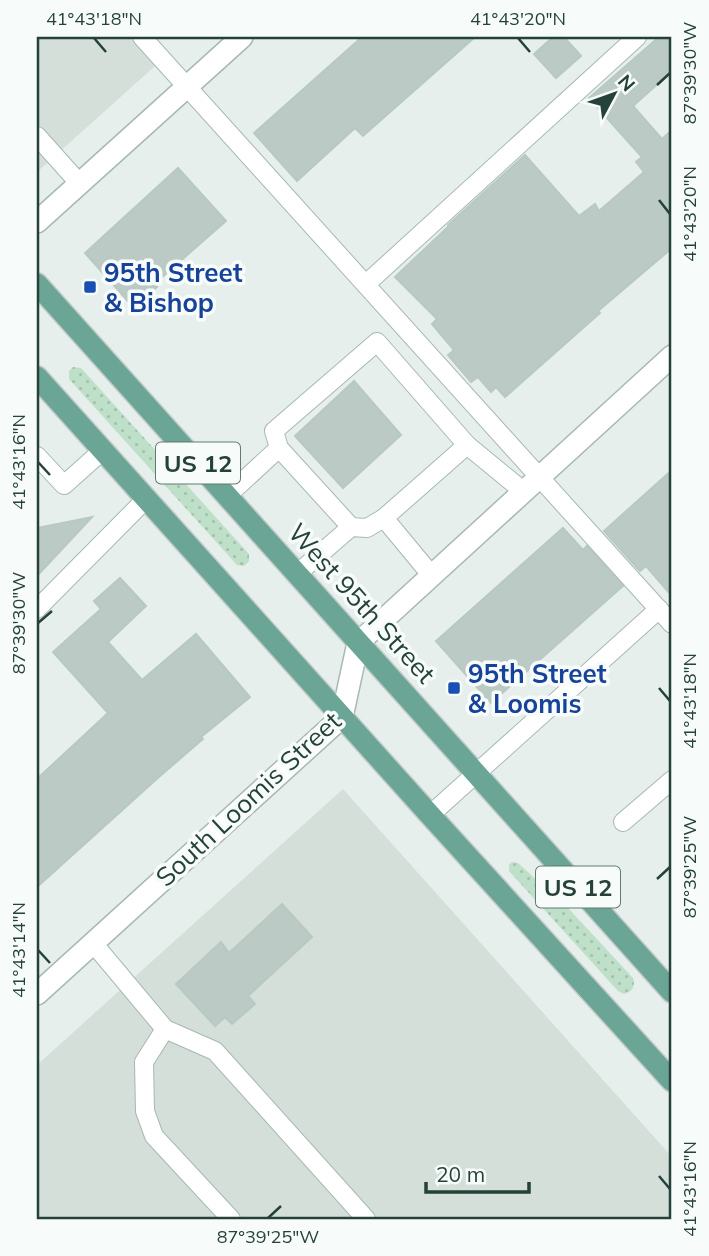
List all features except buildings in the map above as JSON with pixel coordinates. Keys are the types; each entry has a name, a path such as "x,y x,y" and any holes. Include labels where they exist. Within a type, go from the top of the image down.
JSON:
{"main road":[{"name":"West 95th Street","path":"37,284 672,992"},
{"name":"US 12","path":"37,377 430,815 670,1074"}],"street":[{"path":"37,222 242,37"},
{"path":"358,642 672,356"},
{"name":"South Loomis Street","path":"37,994 342,717 358,642"}],"lane":[{"path":"142,37 672,624"},
{"path":"366,284 637,37"},
{"path":"37,136 79,183"},
{"path":"399,322 274,431 279,449 351,527 367,528 384,518 467,444"},
{"path":"377,342 467,444 523,491"},
{"path":"227,496 279,449"},
{"path":"37,456 64,485 102,451"},
{"path":"37,609 146,499"},
{"path":"384,518 432,576"},
{"path":"297,574 351,527"},
{"path":"430,815 659,608"},
{"path":"623,822 672,780"},
{"path":"93,943 165,1029 215,1051 366,1219"},
{"path":"165,1029 144,1062 145,1111 154,1136 231,1219"}],"shaded area":[{"path":"37,37 129,37 155,66 37,172"},
{"path":"343,789 672,1157 672,1219 37,1219 37,1065"}],"green space":[{"path":"73,367 81,368 249,554 249,561 244,566 237,565 69,379 69,371"},
{"path":"512,862 518,863 569,909 633,978 634,986 631,990 624,994 618,991 509,871"}],"place":[{"name":"95th Street & Bishop","path":"90,287"},
{"name":"95th Street & Loomis","path":"454,688"}]}
